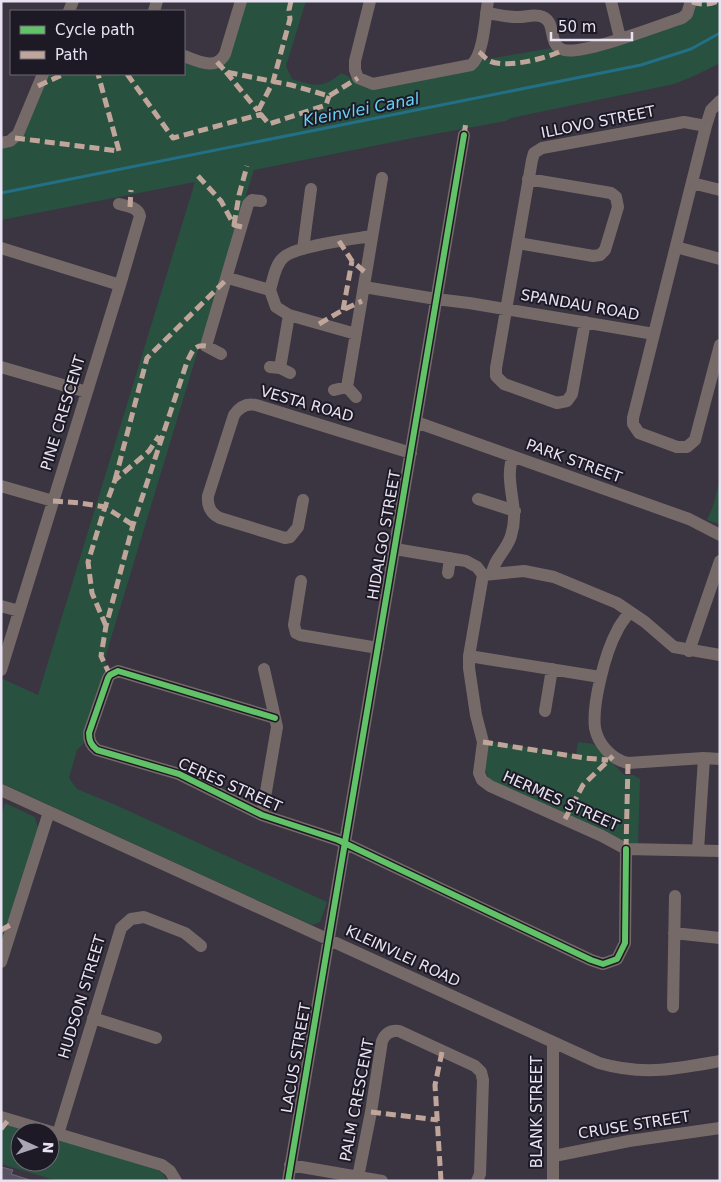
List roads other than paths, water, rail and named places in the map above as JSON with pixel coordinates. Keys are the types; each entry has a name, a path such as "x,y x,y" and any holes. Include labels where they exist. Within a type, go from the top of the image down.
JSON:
{"street":[{"path":"185,56 208,64 220,60 225,54 241,1"},
{"path":"370,1 355,61 355,70 358,78 373,84 471,65 476,61 480,52 487,7 512,17 542,16 549,23 557,46 563,50 571,50 597,46 682,18 687,14 691,1"},
{"path":"611,1 620,38"},
{"path":"3,143 10,141 18,134 43,75"},
{"name":"SPANDAU ROAD","path":"364,287 436,300 469,302 654,334 706,126 711,110 720,101"},
{"name":"ILLOVO STREET","path":"584,322 572,394 567,401 557,403 504,384 498,379 496,368 533,156 542,148 684,122 706,126"},
{"name":"HIDALGO STREET","path":"329,940 464,135"},
{"path":"356,397 347,386 382,178"},
{"path":"518,243 597,256 603,253 607,247 618,207 616,197 611,193 528,179"},
{"path":"692,183 720,190"},
{"path":"303,249 311,189"},
{"path":"221,354 206,346 228,278 248,204 252,200 261,201"},
{"name":"PINE CRESCENT","path":"1,670 140,216 139,211 136,209 119,204"},
{"path":"356,334 289,316 276,307 270,290 281,259 293,252 372,236"},
{"path":"676,247 720,259"},
{"path":"1,248 120,285"},
{"path":"228,278 270,290"},
{"path":"280,369 289,316"},
{"path":"654,334 633,424 639,433 682,448 687,447 694,440 720,345"},
{"path":"1,367 87,392"},
{"path":"334,390 347,386"},
{"name":"VESTA ROAD","path":"304,500 298,527 290,537 285,538 218,517 210,509 208,496 234,414 244,405 256,405 411,452"},
{"name":"PARK STREET","path":"416,422 689,519 720,535"},
{"name":"HERMES STREET","path":"512,456 510,479 515,510 511,538 488,575 469,656 474,707 483,742 479,773 482,780 490,786 602,836 626,849"},
{"path":"1,486 53,502"},
{"path":"478,499 515,510"},
{"path":"394,549 471,563 488,575 524,571 554,577 607,598 645,622 670,645 689,651 720,655"},
{"path":"448,573 450,558"},
{"path":"689,651 720,561"},
{"path":"301,581 294,625 296,633 378,648"},
{"path":"1,606 19,611"},
{"path":"630,612 615,634 600,678 595,728 602,745 612,756 628,763 704,758 720,759"},
{"path":"469,656 600,678"},
{"path":"262,815 276,733 275,718 264,669"},
{"path":"545,711 552,669"},
{"name":"CERES STREET","path":"275,718 118,671 108,678 90,733 90,744 97,750 179,774 262,815 338,840 345,845 603,964 617,959 625,942 626,849"},
{"path":"698,850 704,758"},
{"name":"KLEINVLEI ROAD","path":"1,790 599,1063 634,1070 670,1070 720,1060"},
{"path":"1,962 49,812"},
{"path":"626,849 720,851"},
{"path":"673,1006 675,896"},
{"name":"HUDSON STREET","path":"60,1127 118,932 126,922 134,918 144,917 185,933 201,946"},
{"path":"674,934 720,938"},
{"name":"LACUS STREET","path":"288,1181 329,940"},
{"path":"92,1018 156,1038"},
{"name":"PALM CRESCENT","path":"358,1177 371,1112 382,1041 386,1034 394,1030 475,1066 481,1072 483,1080 480,1174 477,1181"},
{"name":"BLANK STREET","path":"553,1043 553,1181"},
{"path":"1,1117 18,1122"},
{"name":"CRUSE STREET","path":"554,1156 630,1141 720,1128"},
{"path":"60,1135 162,1165 170,1171 176,1181"},
{"name":"PALM CRESCENT","path":"290,1165 382,1181"}],"waterway":[{"name":"Kleinvlei Canal","path":"1,193 641,65 691,49 720,33"}]}
